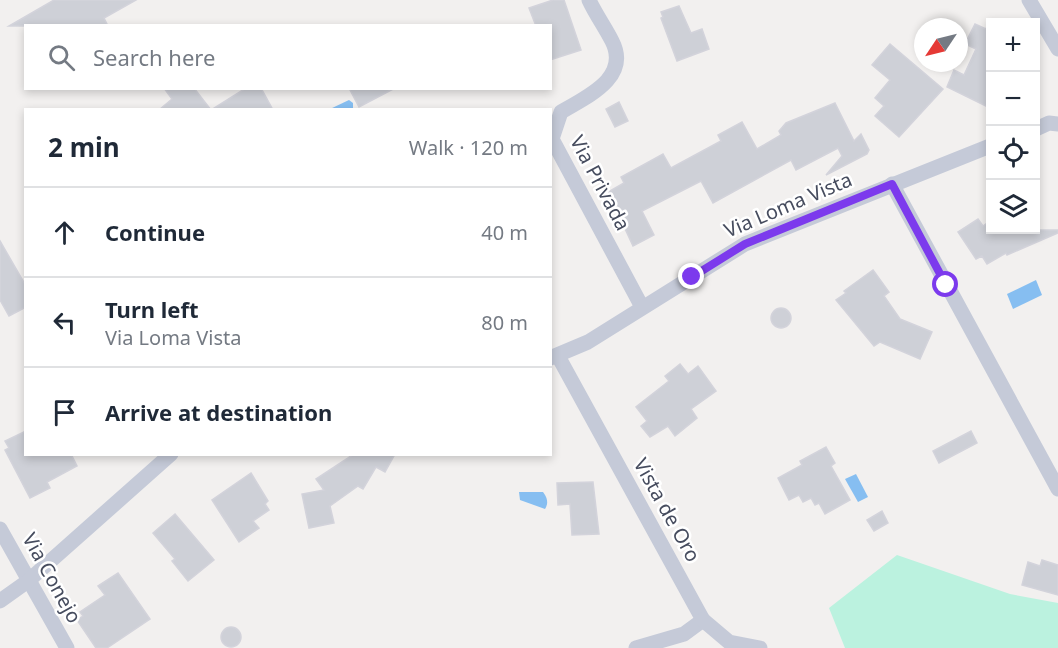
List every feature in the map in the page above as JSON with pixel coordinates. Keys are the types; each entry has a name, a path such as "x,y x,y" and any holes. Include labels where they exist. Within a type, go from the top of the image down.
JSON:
{"street":[{"name":"Via Privada","path":"589,0 614,44 617,63 606,85 561,112 552,139 642,307"},
{"path":"1029,0 1058,49"},
{"path":"1040,127 1049,123 1058,124"},
{"name":"Via Loma Vista","path":"554,357 588,342 745,244 986,148"},
{"path":"892,184 1058,489"},
{"name":"Vista de Oro","path":"554,357 703,620"},
{"path":"0,601 28,581 169,456"},
{"name":"Via Conejo","path":"0,529 67,648"},
{"path":"636,648 684,634 703,620 729,642 760,648"}],"green space":[{"path":"897,555 1010,594 1058,603 1058,648 845,648 829,608"}],"water":[{"path":"349,100 353,103 353,108 332,108"},
{"path":"1036,280 1042,295 1013,309 1007,294"},
{"path":"856,474 868,497 858,502 845,479"},
{"path":"519,492 543,492 547,500 545,509 520,500"}],"building":[{"path":"54,0 136,0 104,18 107,24 9,26"},
{"path":"553,0 564,0 581,50 552,59 552,24 535,24 529,8"},
{"path":"679,6 691,33 702,29 709,49 677,61 661,18 663,17 661,12"},
{"path":"975,24 986,29 986,106 947,87 953,72 964,75 968,72 968,66 976,49 968,45 968,38"},
{"path":"890,44 914,64 914,72 923,72 943,89 899,137 875,116 884,106 875,98 890,80 872,65"},
{"path":"165,90 196,90 209,108 161,108 172,99"},
{"path":"243,90 262,90 272,108 214,108"},
{"path":"350,90 391,90 359,107"},
{"path":"619,102 628,121 615,127 606,109"},
{"path":"835,103 854,141 861,134 869,150 867,154 826,175 842,156 838,148 796,170 791,160 713,203 701,181 642,211 654,235 633,246 608,192 624,183 621,177 663,154 671,168 721,141 718,135 742,122 757,149 781,135 779,131 786,123"},
{"path":"978,219 983,226 986,224 986,234 1040,234 1040,230 1058,230 1058,233 1007,255 1006,253 987,264 982,256 976,259 958,232"},
{"path":"0,241 24,283 24,308 9,316 0,300"},
{"path":"873,270 889,292 884,296 900,319 932,332 920,359 880,342 874,346 836,300 846,293 844,291"},
{"path":"781,308 788,311 791,318 788,325 781,328 774,325 771,318 774,311"},
{"path":"680,364 688,374 698,366 716,391 691,409 697,418 675,436 668,426 650,437 641,426 647,421 636,407 669,381 665,376"},
{"path":"971,431 977,443 939,463 933,451"},
{"path":"24,432 24,456 72,456 77,466 47,482 50,488 30,498 5,450 9,448 5,441"},
{"path":"826,447 835,463 831,466 850,500 825,514 819,503 815,505 811,498 803,502 799,495 789,500 778,478 802,465 800,461"},
{"path":"351,456 394,456 385,472 376,467 363,489 358,486 330,506 334,523 309,528 302,494 324,490 316,479"},
{"path":"251,473 268,501 265,504 269,510 253,521 259,528 239,542 212,500"},
{"path":"593,482 599,534 572,535 570,504 558,505 557,483"},
{"path":"882,511 888,523 874,531 867,520"},
{"path":"175,514 214,560 188,581 172,561 175,559 153,533"},
{"path":"1042,560 1058,565 1058,595 1022,585 1028,562 1040,566"},
{"path":"118,573 150,619 107,648 96,648 77,620 83,616 80,612 105,595 98,586"},
{"path":"231,627 238,630 241,637 238,644 231,647 224,644 221,637 224,630"}],"route":[{"path":"692,277 714,261 745,244 892,184 946,285"}]}
